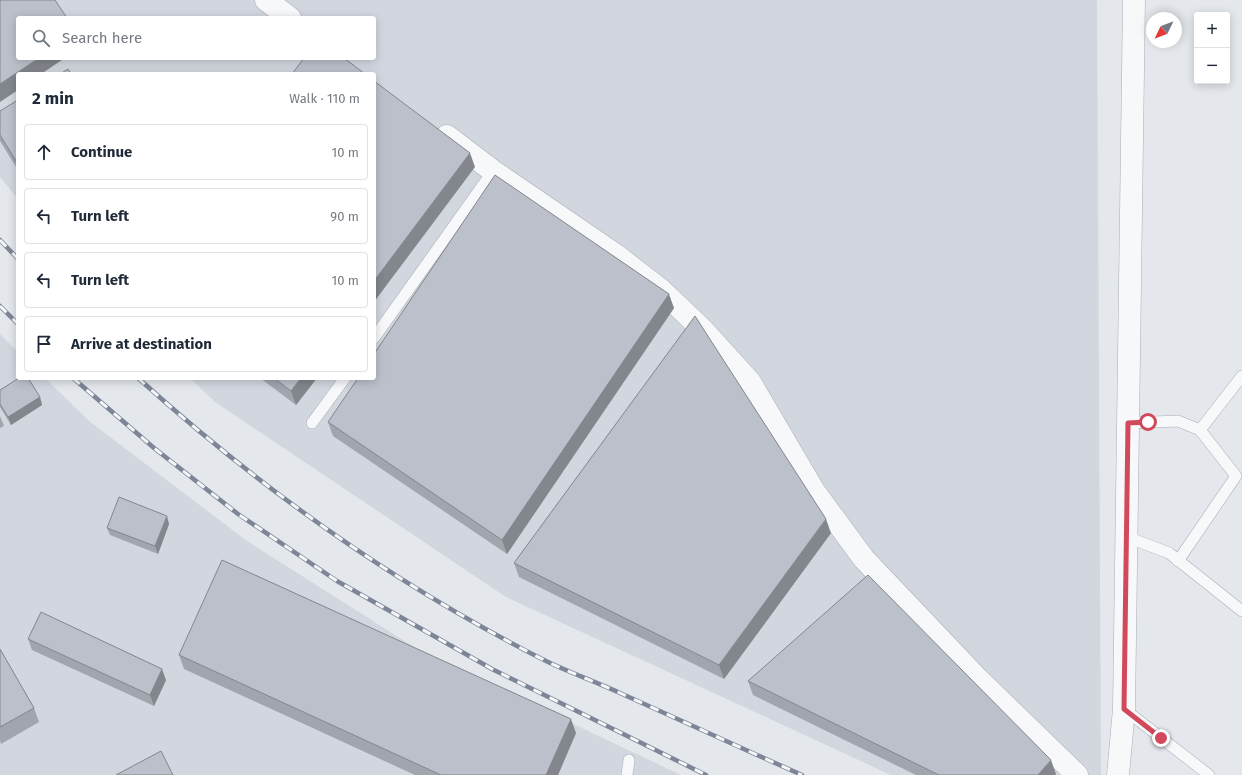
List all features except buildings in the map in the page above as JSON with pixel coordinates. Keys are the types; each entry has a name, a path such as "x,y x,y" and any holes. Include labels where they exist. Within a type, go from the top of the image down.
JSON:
{"street":[{"path":"266,0 287,16"},
{"path":"1118,775 1124,709 1134,0"},
{"path":"430,124 493,171 622,260 661,290 702,329 750,382 814,492 864,559 978,679 1077,775"}],"lane":[{"path":"376,335 493,171"},
{"path":"1200,430 1242,376"},
{"path":"312,423 344,380"},
{"path":"1128,423 1178,421 1200,430 1239,478 1178,560"},
{"path":"1127,537 1169,553 1242,611"},
{"path":"1124,709 1209,775"},
{"path":"627,775 629,760"}],"shaded area":[{"path":"0,0 1097,0 1101,775 891,775 506,597 215,402 192,380 376,380 376,72 16,72 16,197 0,177"},
{"path":"0,334 16,350 16,380 47,380 89,421 247,541 425,654 681,775 0,775"}],"railway":[{"path":"0,240 16,257"},
{"path":"0,306 16,322"},
{"path":"75,380 154,448 238,514 337,581 492,669 706,775"},
{"path":"140,380 233,459 283,497 385,569 439,602 548,662 802,775"}],"route":[{"path":"1148,422 1128,423 1124,709 1161,738"}]}
